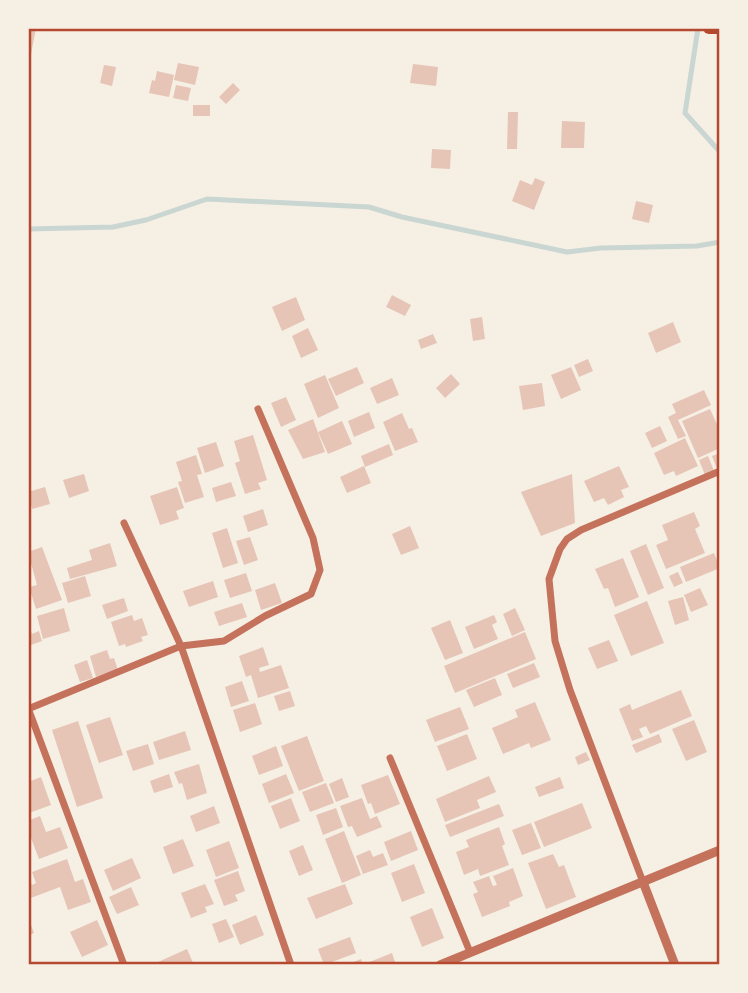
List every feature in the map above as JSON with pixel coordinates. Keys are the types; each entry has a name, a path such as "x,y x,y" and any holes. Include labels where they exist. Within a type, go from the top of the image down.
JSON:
{"main road":[{"path":"709,28 720,28"}],"street":[{"path":"124,965 28,708 181,646 224,641 265,616 311,594 320,570 313,538 258,409"},
{"path":"675,965 570,690 555,641 549,579 560,549 581,530 720,471"},
{"path":"124,523 181,646 291,965"},
{"path":"390,758 470,953"},
{"path":"440,965 720,850"}],"building":[{"path":"28,28 36,28 29,65 28,65"},
{"path":"178,63 199,67 195,85 174,80"},
{"path":"413,64 438,67 436,86 410,83"},
{"path":"104,65 116,67 112,86 100,83"},
{"path":"157,71 174,75 169,97 149,93"},
{"path":"233,83 240,90 226,104 219,97"},
{"path":"176,85 191,88 188,101 173,98"},
{"path":"193,105 210,105 210,116 193,116"},
{"path":"508,112 518,112 517,149 507,149"},
{"path":"562,121 585,122 584,148 561,148"},
{"path":"432,149 451,150 450,169 431,168"},
{"path":"535,178 545,182 534,210 512,201 520,180 532,185"},
{"path":"636,201 653,205 649,223 632,219"},
{"path":"392,295 411,305 405,316 386,307"},
{"path":"296,297 305,320 282,331 272,307"},
{"path":"482,317 485,339 473,341 470,319"},
{"path":"673,322 681,342 656,353 648,333"},
{"path":"308,328 318,350 301,358 292,336"},
{"path":"433,334 437,343 421,349 418,340"},
{"path":"588,359 593,371 579,377 574,365"},
{"path":"357,367 364,383 336,396 328,379"},
{"path":"571,367 581,390 561,399 551,375"},
{"path":"451,374 460,384 445,398 436,388"},
{"path":"325,375 339,408 318,418 304,384"},
{"path":"392,378 399,395 377,404 370,388"},
{"path":"542,383 545,406 523,410 519,386"},
{"path":"704,390 711,405 678,420 686,436 678,439 668,417 676,413 672,404"},
{"path":"286,397 296,420 281,427 271,403"},
{"path":"710,409 720,431 720,448 698,458 682,421"},
{"path":"369,412 375,428 354,437 348,421"},
{"path":"402,413 418,442 395,451 383,422"},
{"path":"313,419 325,452 303,459 288,430"},
{"path":"342,421 352,444 328,454 318,432"},
{"path":"660,426 667,441 652,448 645,433"},
{"path":"253,435 267,480 258,483 261,489 245,494 235,463 240,461 234,441"},
{"path":"685,438 698,466 676,476 674,471 664,475 654,453"},
{"path":"216,442 224,466 205,473 197,448"},
{"path":"389,444 393,455 365,467 361,456"},
{"path":"720,453 720,468 717,469 712,456"},
{"path":"196,455 202,474 197,475 204,497 185,503 178,482 182,481 176,462"},
{"path":"708,456 714,471 705,475 699,460"},
{"path":"364,466 371,483 347,493 340,477"},
{"path":"619,466 629,487 621,490 624,497 608,505 604,498 594,502 584,481"},
{"path":"84,474 89,491 69,498 63,480"},
{"path":"572,474 575,523 541,536 521,492"},
{"path":"231,482 236,496 216,502 212,488"},
{"path":"45,487 50,504 32,509 28,492"},
{"path":"177,487 184,508 176,511 179,519 160,525 150,496"},
{"path":"263,509 268,525 248,532 243,516"},
{"path":"694,512 700,526 695,529 705,553 666,569 656,545 668,540 662,525"},
{"path":"410,526 419,548 401,555 392,534"},
{"path":"227,528 238,563 223,568 212,533"},
{"path":"250,537 258,560 244,565 236,541"},
{"path":"110,543 117,566 70,579 67,568 92,560 89,550"},
{"path":"646,544 664,588 648,595 630,551"},
{"path":"42,547 62,600 36,609 29,587 37,585 28,552"},
{"path":"714,553 720,568 686,582 680,567"},
{"path":"623,558 639,597 615,607 608,588 604,589 595,569"},
{"path":"678,572 683,583 674,587 669,576"},
{"path":"246,573 252,591 230,598 224,580"},
{"path":"85,576 91,596 68,603 62,583"},
{"path":"213,581 218,597 189,607 183,591"},
{"path":"275,583 282,603 261,610 255,590"},
{"path":"700,588 708,605 691,612 684,595"},
{"path":"683,597 689,620 675,625 668,601"},
{"path":"124,598 128,611 107,619 102,605"},
{"path":"647,601 664,643 631,656 614,615"},
{"path":"242,603 247,617 219,626 214,612"},
{"path":"64,608 70,631 43,639 37,616"},
{"path":"515,608 525,630 512,636 503,614"},
{"path":"132,615 134,621 142,618 148,635 141,637 143,641 126,647 125,644 119,646 111,622"},
{"path":"494,615 497,622 492,625 498,639 474,649 465,627"},
{"path":"450,620 463,653 445,660 431,628"},
{"path":"28,624 32,634 39,631 42,641 28,646"},
{"path":"525,632 536,659 455,693 444,666"},
{"path":"609,640 618,661 597,669 588,648"},
{"path":"263,647 269,665 259,668 260,672 281,665 289,688 258,698 251,675 246,677 239,656"},
{"path":"107,650 110,659 114,658 118,670 96,677 90,656"},
{"path":"87,660 93,678 80,682 74,665"},
{"path":"534,663 540,677 513,688 507,674"},
{"path":"495,678 502,695 474,707 466,690"},
{"path":"242,681 249,701 231,707 225,687"},
{"path":"681,690 692,716 650,734 646,726 639,729 643,737 632,741 619,709 630,704 632,710"},
{"path":"290,691 295,706 279,711 274,696"},
{"path":"535,702 551,740 531,748 529,743 503,754 492,728 518,717 515,710"},
{"path":"255,703 262,724 240,732 233,710"},
{"path":"460,707 469,729 435,742 426,720"},
{"path":"110,717 123,755 99,763 86,725"},
{"path":"694,720 707,752 686,761 672,729"},
{"path":"78,721 103,798 77,807 52,730"},
{"path":"185,731 191,750 159,760 153,742"},
{"path":"467,734 477,759 447,771 437,746"},
{"path":"659,734 662,742 636,753 632,745"},
{"path":"307,736 324,781 299,791 281,746"},
{"path":"148,744 154,764 133,771 126,751"},
{"path":"276,746 283,766 259,775 252,756"},
{"path":"586,752 590,760 578,765 575,757"},
{"path":"199,764 207,793 187,800 182,783 179,784 174,772"},
{"path":"169,774 173,787 154,793 150,781"},
{"path":"286,774 294,793 269,803 262,784"},
{"path":"388,775 400,804 375,814 361,785"},
{"path":"489,776 496,792 477,800 480,808 445,822 436,799"},
{"path":"41,777 51,805 29,813 28,782"},
{"path":"560,777 564,788 539,797 535,787"},
{"path":"342,778 349,797 336,802 329,784"},
{"path":"326,783 334,803 310,812 302,792"},
{"path":"291,798 300,821 280,829 271,806"},
{"path":"362,798 370,819 377,816 382,827 357,837 352,826 348,827 340,806"},
{"path":"582,803 592,828 544,847 534,822"},
{"path":"499,804 504,816 450,837 445,825"},
{"path":"214,806 220,823 196,832 190,816"},
{"path":"336,808 343,827 323,835 316,815"},
{"path":"28,815 30,820 40,816 46,832 60,827 68,848 39,859 31,838 28,839"},
{"path":"531,823 541,848 522,855 512,830"},
{"path":"499,827 509,865 480,876 478,869 464,875 456,852 469,847 466,840"},
{"path":"344,831 361,875 342,883 325,839"},
{"path":"411,831 418,850 391,861 384,842"},
{"path":"183,839 194,866 173,874 163,847"},
{"path":"229,841 239,868 216,877 206,850"},
{"path":"303,845 313,870 299,876 289,851"},
{"path":"370,850 373,857 383,853 388,865 363,874 356,856"},
{"path":"553,854 559,867 564,865 576,897 546,909 528,863"},
{"path":"132,858 141,878 113,891 104,870"},
{"path":"67,859 75,882 83,879 91,902 68,910 60,887 28,899 28,875 32,885 36,883 32,872"},
{"path":"414,864 425,893 402,902 391,873"},
{"path":"513,868 523,896 509,902 510,906 482,917 473,894 478,892 473,882 489,876 493,886 497,885 493,876"},
{"path":"238,871 245,891 235,895 238,901 224,906 214,880"},
{"path":"205,884 214,904 205,907 207,912 191,918 181,893"},
{"path":"345,884 353,904 316,919 307,898"},
{"path":"131,887 139,905 117,914 109,897"},
{"path":"432,908 444,938 422,947 410,917"},
{"path":"256,915 264,935 240,945 232,925"},
{"path":"28,917 34,933 28,936"},
{"path":"226,919 234,937 219,943 212,924"},
{"path":"97,920 108,945 82,957 70,932"},
{"path":"350,937 356,953 324,965 318,949"},
{"path":"187,949 194,965 160,965 158,962"},
{"path":"392,953 396,965 367,963"},
{"path":"361,959 363,965 346,965"}],"waterway":[{"path":"698,28 685,113 720,152"},
{"path":"28,229 113,227 146,220 207,199 369,207 402,217 567,252 601,248 697,246 720,242"}]}
